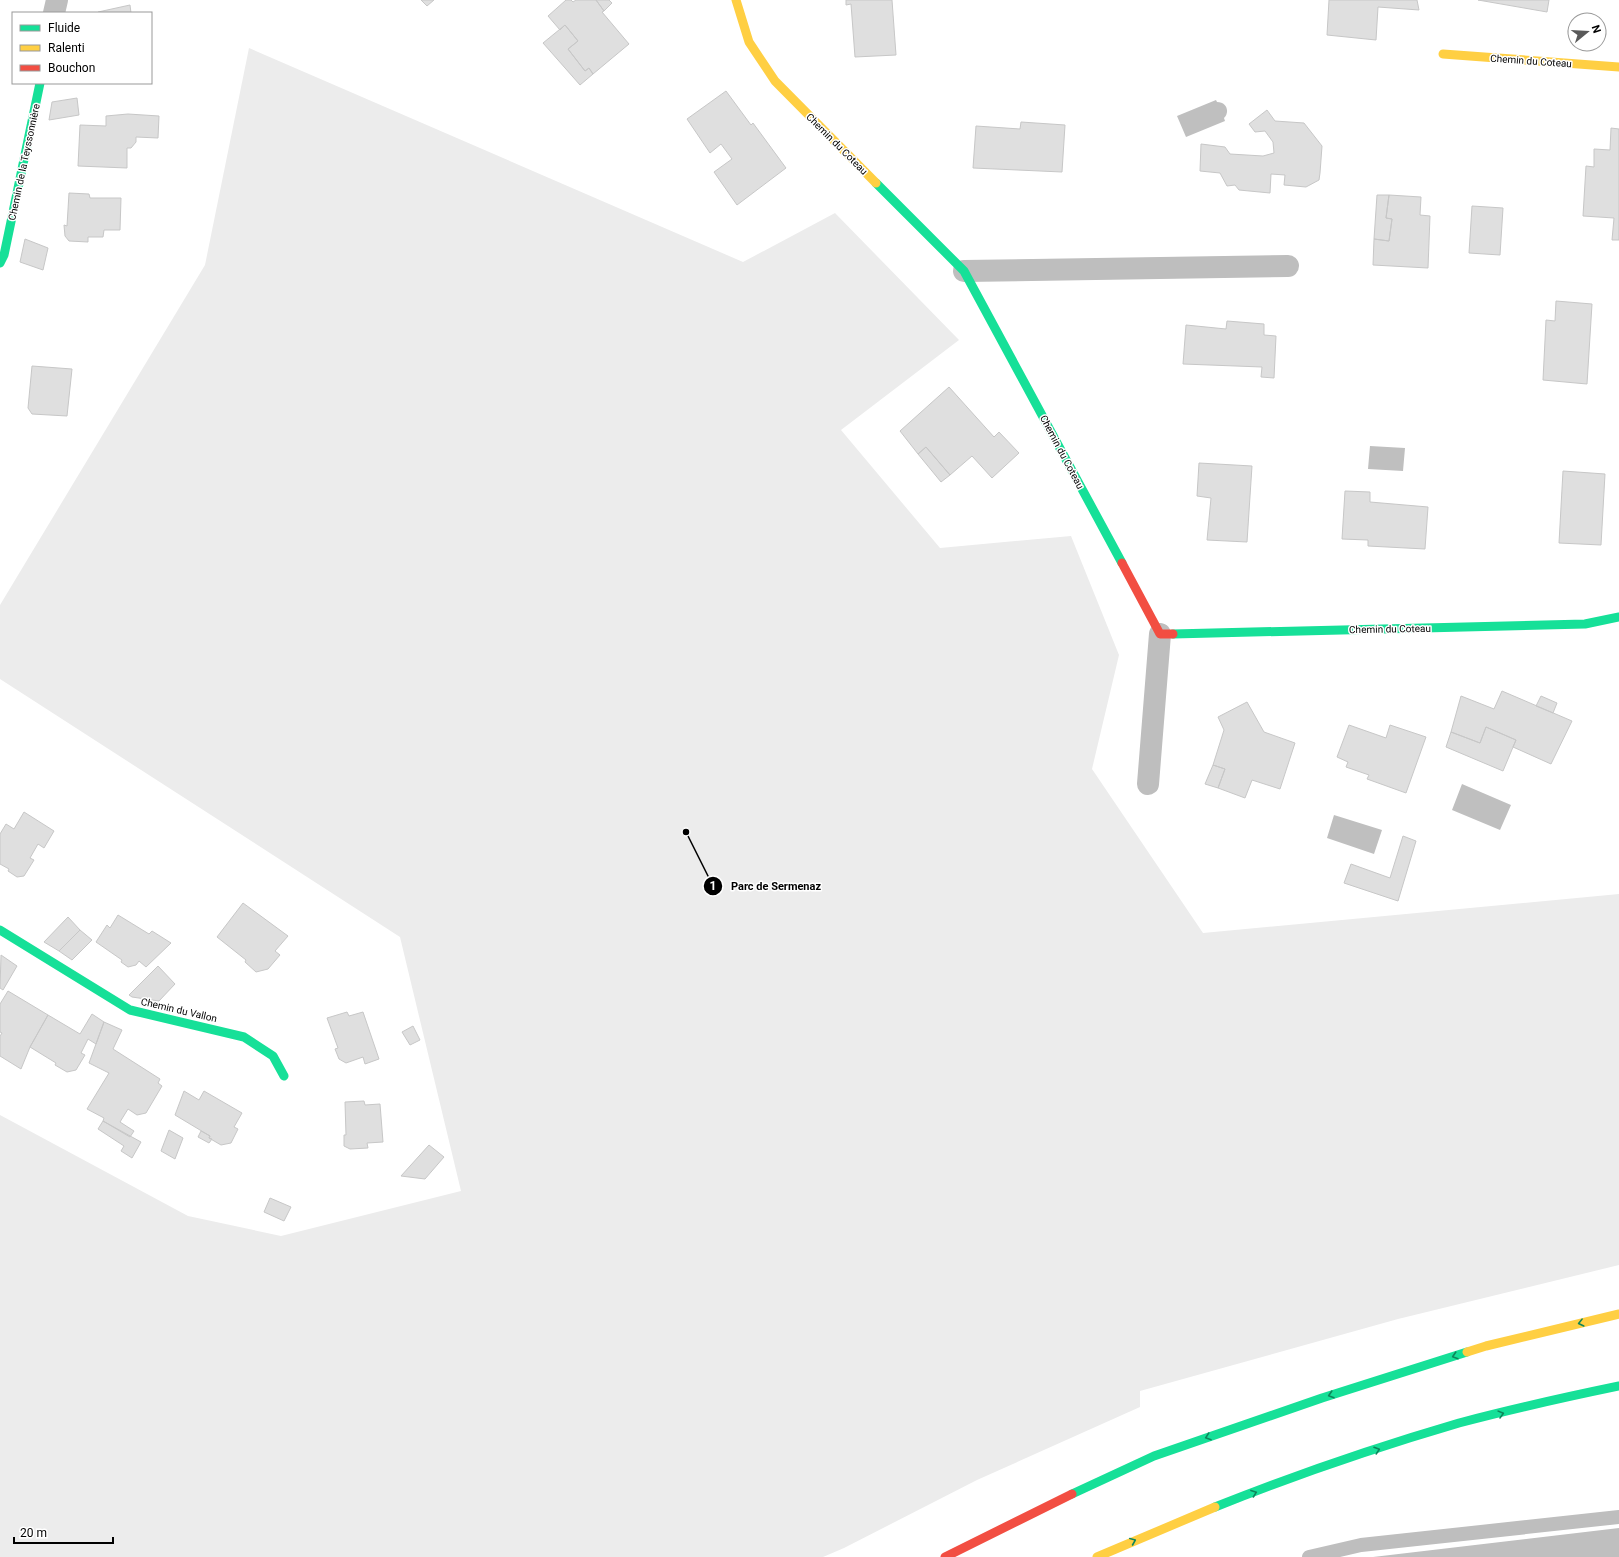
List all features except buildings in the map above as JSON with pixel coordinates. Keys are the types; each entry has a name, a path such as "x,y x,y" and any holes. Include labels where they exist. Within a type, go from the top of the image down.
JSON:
{"main road":[{"name":"Chemin du Coteau","path":"736,0 749,42 775,81 964,271 1160,634 1585,624 1619,617"},
{"name":"Chemin du Coteau","path":"1442,54 1619,67"},
{"name":"Chemin de la Teyssonnière","path":"0,263 4,255 40,84"},
{"name":"Chemin du Vallon","path":"0,930 130,1010 244,1037 273,1056 284,1076"},
{"path":"945,1557 1067,1496 1154,1456 1322,1398 1486,1346 1619,1314"},
{"path":"1097,1557 1210,1509 1332,1465 1423,1435 1558,1399 1619,1386"}],"street":[{"path":"54,12 57,0"},
{"path":"964,271 1288,266"},
{"path":"1148,784 1160,634"}],"lane":[{"path":"1309,1557 1361,1545 1619,1517"}],"shaded area":[{"path":"249,48 743,262 835,213 959,340 841,430 940,548 1071,536 1119,655 1092,769 1203,933 1619,894 1619,1265 1398,1319 1140,1391 1140,1407 977,1480 844,1548 823,1557 0,1557 0,1115 188,1216 281,1236 461,1191 400,937 0,679 0,605 205,265"},
{"path":"1216,100 1217,102 1225,105 1227,113 1224,118 1225,121 1186,137 1177,116"},
{"path":"1370,446 1405,448 1403,471 1368,469"},
{"path":"1462,784 1511,805 1500,830 1452,810"},
{"path":"1334,815 1382,830 1374,854 1327,838"},
{"path":"1619,1528 1619,1557 1373,1557"}],"traffic: fast":[{"path":"0,263 4,255 40,84"},
{"path":"876,183 964,271 1122,563"},
{"path":"1173,634 1585,624 1619,617"},
{"path":"0,930 130,1010 244,1037 273,1056 284,1076"},
{"path":"1072,1494 1154,1456 1322,1398 1467,1352"},
{"path":"1215,1507 1306,1473 1428,1432 1499,1413 1619,1386"}],"traffic: slow":[{"path":"736,0 749,42 775,81 876,183"},
{"path":"1443,54 1619,67"},
{"path":"1467,1352 1486,1346 1619,1314"},
{"path":"1097,1557 1215,1507"}],"traffic: jam":[{"path":"1122,563 1160,634 1173,634"},
{"path":"945,1557 1072,1494"}],"place":[{"name":"Parc de Sermenaz","path":"686,832"}]}
